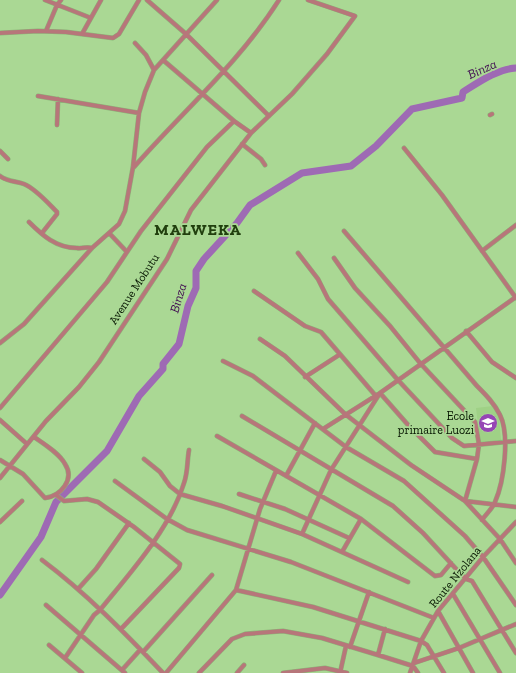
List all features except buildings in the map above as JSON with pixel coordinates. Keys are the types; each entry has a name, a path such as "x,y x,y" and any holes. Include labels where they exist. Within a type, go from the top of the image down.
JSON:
{"street":[{"path":"45,0 91,18"},
{"path":"46,31 57,5 61,0"},
{"path":"82,34 101,0"},
{"path":"0,33 46,31 116,38 139,0"},
{"path":"147,0 186,34 269,116"},
{"path":"0,342 28,320 92,248 110,234 119,224 125,211 133,167 139,113 145,92 154,70 217,0"},
{"path":"133,167 160,137 204,94 264,25 279,0"},
{"name":"Avenue Mobutu","path":"0,478 46,421 79,387 99,362 166,258 185,218 251,133 327,54 355,16 308,0"},
{"path":"135,43 146,55 154,70"},
{"path":"163,60 234,121 251,133"},
{"path":"38,96 139,113"},
{"path":"57,125 58,99"},
{"path":"0,408 100,290 141,231 207,147 234,121"},
{"path":"242,144 261,159 265,165"},
{"path":"323,429 380,393 397,379 516,297 442,195 404,148"},
{"path":"0,151 8,159"},
{"path":"0,176 5,180 24,184 31,188 57,212 42,233"},
{"path":"29,222 42,233 45,238 59,244 77,248 92,248"},
{"path":"482,252 516,225"},
{"path":"344,231 495,406 504,426 504,468 495,503 482,520"},
{"path":"110,234 127,252"},
{"path":"298,253 318,279 328,299 397,379 460,444 470,446 516,441"},
{"path":"334,258 355,288 390,326 420,363 475,422 478,444 477,459 466,501"},
{"path":"254,291 305,326 321,332 339,355 375,395"},
{"path":"466,331 492,362 516,378"},
{"path":"260,339 281,352 305,377 345,414 411,465 466,501 500,539 516,563"},
{"path":"305,377 339,355"},
{"path":"223,361 253,376 346,447 404,480 460,531 483,557 516,605"},
{"path":"302,534 332,470 380,393"},
{"path":"380,393 409,426 435,452 477,459"},
{"path":"242,416 299,451 378,496 404,514 466,578 472,581 516,653"},
{"path":"0,420 27,444"},
{"path":"286,476 314,423"},
{"path":"217,436 361,519 435,576 441,575 451,563"},
{"path":"0,460 23,474 46,498 56,496 65,486 68,477 67,468 62,460 34,437"},
{"path":"65,658 94,615 100,610 135,567 167,519 180,494 186,477 190,450"},
{"path":"144,459 160,472 170,486 180,494 302,534 408,582"},
{"path":"42,560 63,575 121,629 141,651 165,673 236,590 257,518 276,471"},
{"path":"115,480 167,519 191,531 291,562 434,618"},
{"path":"239,494 264,501 349,538"},
{"path":"56,496 61,500 92,500 103,505 129,523 178,562 180,567 121,629"},
{"path":"1,522 22,501"},
{"path":"466,501 516,506"},
{"path":"342,552 361,519"},
{"name":"Route Nzolana","path":"410,673 421,641 438,611 483,557 516,522"},
{"path":"78,589 96,569 129,523"},
{"path":"46,606 123,672 212,575"},
{"path":"236,590 302,604 421,641 426,643 444,673"},
{"path":"340,672 348,646 369,592"},
{"path":"453,594 500,673"},
{"path":"438,611 473,673"},
{"path":"199,673 229,642 245,634 283,630 322,638 414,664 480,640 516,624"},
{"path":"378,655 385,629"},
{"path":"49,645 82,673"},
{"path":"414,664 418,673"},
{"path":"237,673 244,665"},
{"path":"283,673 325,668 347,673"}],"shaded area":[{"path":"493,406 499,416 501,440 480,442 476,408"}],"waterway":[{"name":"Binza","path":"0,595 41,537 56,502 107,451 139,396 163,369 163,364 179,344 188,306 196,288 196,271 204,259 237,223 250,205 302,173 351,166 376,146 412,109 462,98 463,92 482,80 495,73 516,68"}],"place":[{"name":"Ecole primaire Luozi","path":"488,423"}],"district":[{"name":"MALWEKA","path":"198,229"}]}
